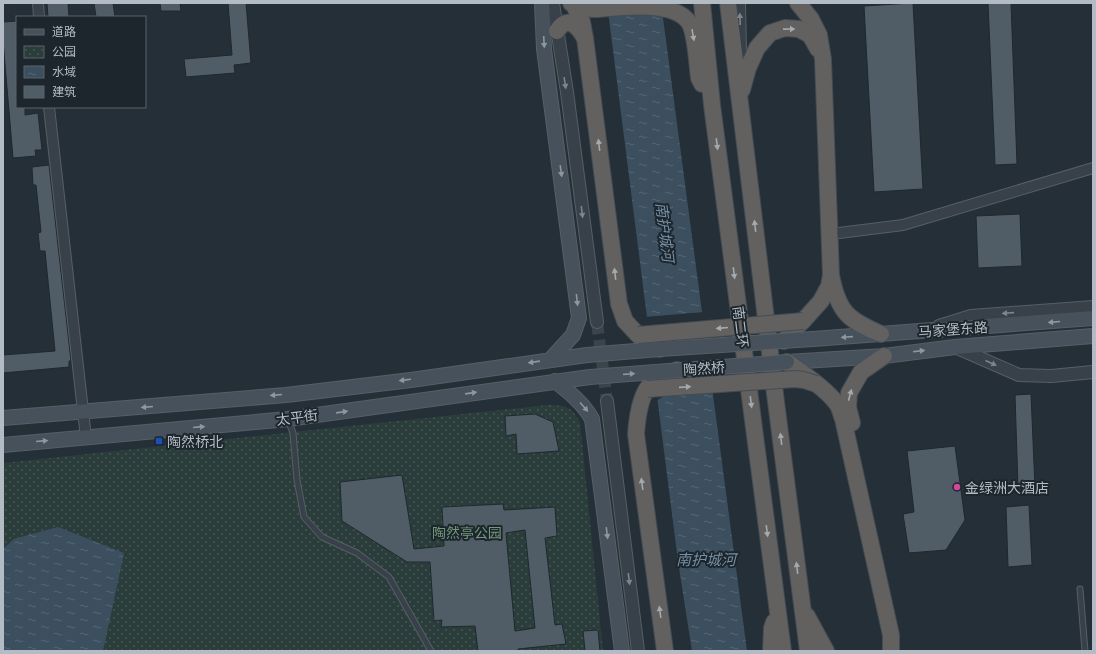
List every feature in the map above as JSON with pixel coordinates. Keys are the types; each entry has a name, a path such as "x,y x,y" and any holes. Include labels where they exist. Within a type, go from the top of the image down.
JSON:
{"highway":[{"path":"572,3 598,9 657,4 671,6 679,10 690,23 693,31 699,78 712,105"},
{"path":"572,3 582,22 585,38 619,304 625,321 638,335 660,349"},
{"name":"南二环","path":"702,3 712,105 783,651"},
{"name":"南二环","path":"728,3 808,651"},
{"path":"798,3 811,19 820,35 823,59 831,234 831,275 833,287 842,309 857,324 881,334"},
{"path":"585,38 588,25 598,9"},
{"path":"557,31 561,26 569,23 574,24 580,29 585,38"},
{"path":"740,100 748,68 757,48 770,33 784,28 800,29 810,35 823,59"},
{"path":"784,341 794,328 803,321 821,301 829,286 831,275"},
{"path":"638,335 803,321"},
{"path":"884,356 861,372 849,393 848,406 903,651"},
{"path":"787,362 816,384 837,404 843,418 891,635 891,651"},
{"path":"665,651 636,434 638,413 647,389 652,383 677,370"},
{"path":"647,389 795,379 816,384"},
{"path":"802,606 826,651"},
{"path":"771,651 772,628 778,613"}],"main road":[{"path":"542,3 544,49 580,318 573,335 551,359"},
{"name":"马家堡东路","path":"813,339 1093,318"},
{"name":"马家堡东路","path":"817,359 884,356 955,347 1093,336"},
{"name":"陶然桥","path":"587,355 813,339"},
{"name":"太平街","path":"3,418 286,394 411,380 587,355"},
{"name":"陶然桥","path":"590,376 817,359"},
{"name":"太平街","path":"3,445 288,419 590,376"},
{"path":"555,381 587,409 592,419 622,651"}],"street":[{"path":"38,3 39,16"},
{"path":"553,3 567,92 597,322"},
{"path":"739,3 740,100"},
{"path":"49,108 86,438"},
{"path":"831,234 903,225 1093,168"},
{"path":"921,332 971,316 1093,307"},
{"path":"955,347 1018,375 1051,376 1093,372"},
{"path":"607,401 638,651"}],"lane":[{"path":"288,419 293,433 304,517 322,537 357,553 389,577 431,651"},
{"path":"1080,589 1085,651"}],"green space":[{"name":"陶然亭公园","path":"559,405 567,408 574,413 580,422 603,651 3,651 3,463"}],"water":[{"name":"南护城河","path":"607,3 661,3 747,651 692,651 678,561"},
{"path":"58,527 124,553 103,651 3,651 3,549 14,539"}],"pier":[{"path":"704,312 715,392 664,396 656,401 645,317"}],"building":[{"path":"47,3 68,3 69,16 48,16"},
{"path":"94,3 113,3 115,16 96,16"},
{"path":"160,3 180,3 181,11 161,11"},
{"path":"228,3 246,3 251,63 234,65 235,73 186,77 184,59 232,55"},
{"path":"913,3 923,189 874,192 864,6"},
{"path":"988,3 1011,3 1017,164 995,165"},
{"path":"16,21 16,108 25,108 25,115 38,113 42,150 35,150 36,156 13,158 3,41 3,22"},
{"path":"49,165 71,361 69,361 69,367 3,373 3,355 55,351 45,251 40,251 38,233 41,232 36,185 33,185 32,167"},
{"path":"1020,214 1022,266 978,268 976,216"},
{"path":"1031,394 1035,488 1018,488 1015,395"},
{"path":"535,414 553,422 559,451 517,454 516,434 506,436 505,416"},
{"path":"955,446 965,520 946,550 909,553 903,514 914,512 907,451"},
{"path":"402,475 414,549 444,546 442,507 503,504 504,510 555,507 557,536 545,538 555,625 562,624 566,644 518,649 518,651 478,651 475,626 441,627 442,620 434,621 430,562 407,562 342,521 340,482","holes":["525,530 535,628 515,631 506,533"]},
{"path":"1029,505 1032,565 1008,567 1006,507"},
{"path":"598,630 600,651 585,651 583,631"}],"tunnel":[{"path":"597,322 607,401"}],"place":[{"name":"陶然桥北","path":"159,441"},
{"name":"金绿洲大酒店","path":"957,487"}]}
